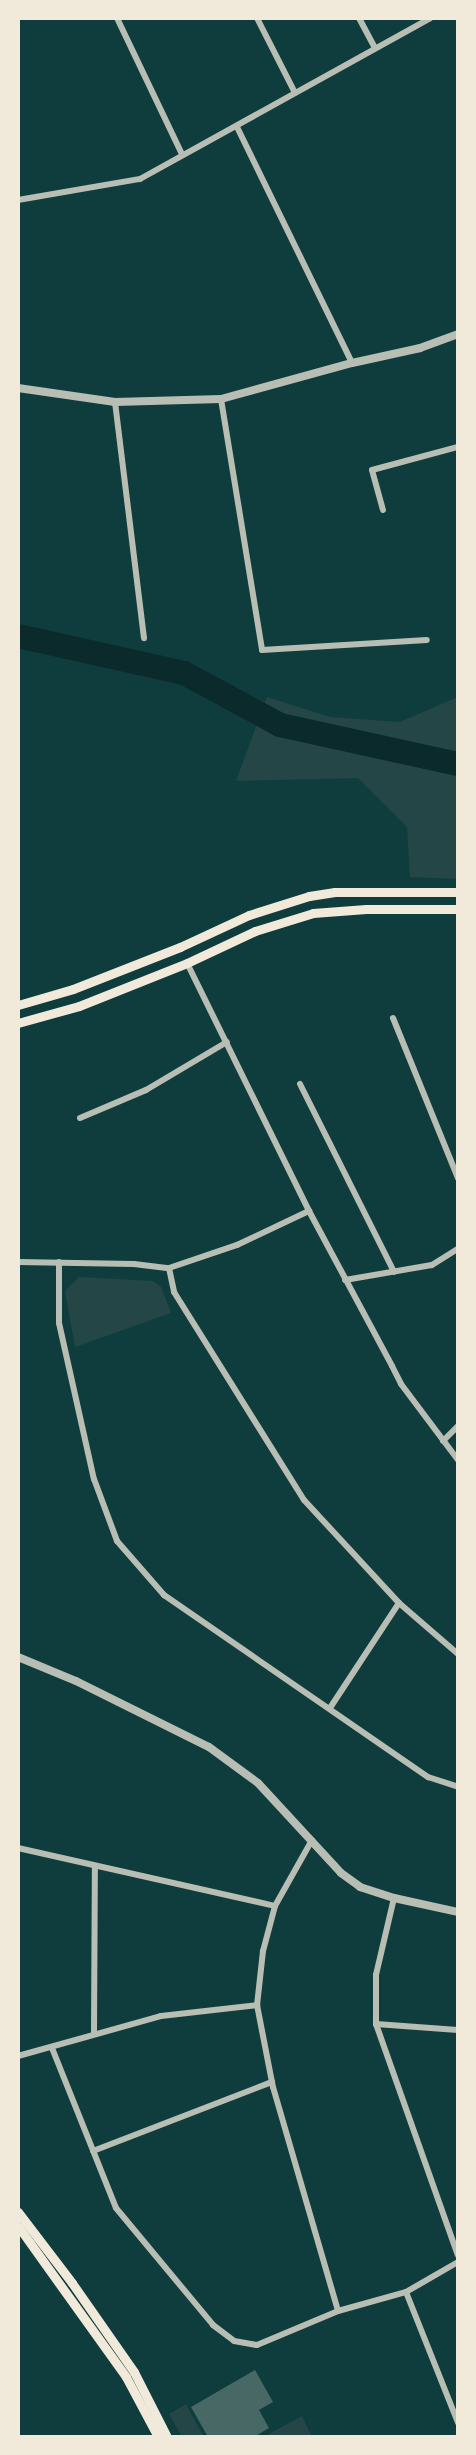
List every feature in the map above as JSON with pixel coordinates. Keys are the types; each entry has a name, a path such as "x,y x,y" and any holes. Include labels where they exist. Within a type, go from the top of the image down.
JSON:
{"main road":[{"path":"18,1005 74,989 180,947 249,915 309,896 335,892 458,892"},
{"path":"18,1023 80,1006 187,963 255,931 313,913 366,909 458,909"},
{"path":"18,2212 72,2283 134,2372 167,2437"},
{"path":"18,2226 126,2377 158,2437"}],"street":[{"path":"117,18 182,154"},
{"path":"257,18 295,93"},
{"path":"360,18 375,48"},
{"path":"18,200 140,179 430,18"},
{"path":"237,127 352,363"},
{"path":"18,388 115,402 221,399 352,363 420,348 458,334"},
{"path":"221,399 262,650 426,640"},
{"path":"115,402 144,638"},
{"path":"383,510 372,470 458,447"},
{"path":"187,963 309,1212 401,1384 458,1460"},
{"path":"393,1018 458,1178"},
{"path":"80,1118 146,1090 227,1042"},
{"path":"300,1084 394,1272"},
{"path":"18,1262 134,1264 169,1268 237,1245 309,1212"},
{"path":"345,1280 432,1265 458,1249"},
{"path":"59,1262 59,1323 94,1479 117,1541 164,1594 428,1777 458,1787"},
{"path":"169,1268 174,1292 304,1500 399,1603 458,1654"},
{"path":"443,1441 458,1426"},
{"path":"330,1708 399,1603"},
{"path":"18,1657 76,1681 209,1747 258,1783 341,1874 360,1887 394,1898 458,1912"},
{"path":"312,1840 275,1906 263,1951 257,2005 272,2082 338,2311"},
{"path":"18,1848 275,1906"},
{"path":"94,2034 95,1866"},
{"path":"394,1898 376,1975 376,2024 458,2255"},
{"path":"18,2056 161,2016 257,2005"},
{"path":"376,2024 458,2030"},
{"path":"52,2048 116,2208 213,2325 234,2341 257,2345 338,2311 406,2292 458,2262"},
{"path":"93,2151 272,2082"},
{"path":"406,2292 458,2423"}],"shaded area":[{"path":"267,697 330,717 400,722 458,697 458,879 410,877 407,827 358,778 236,781"},
{"path":"79,1277 153,1281 161,1287 171,1313 75,1347 65,1291"},
{"path":"186,2404 204,2437 182,2437 169,2414"},
{"path":"302,2416 312,2437 263,2437"}],"building":[{"path":"255,2370 273,2402 259,2410 269,2428 254,2437 208,2437 191,2407"}],"waterway":[{"path":"18,636 184,673 280,725 458,764"}]}
